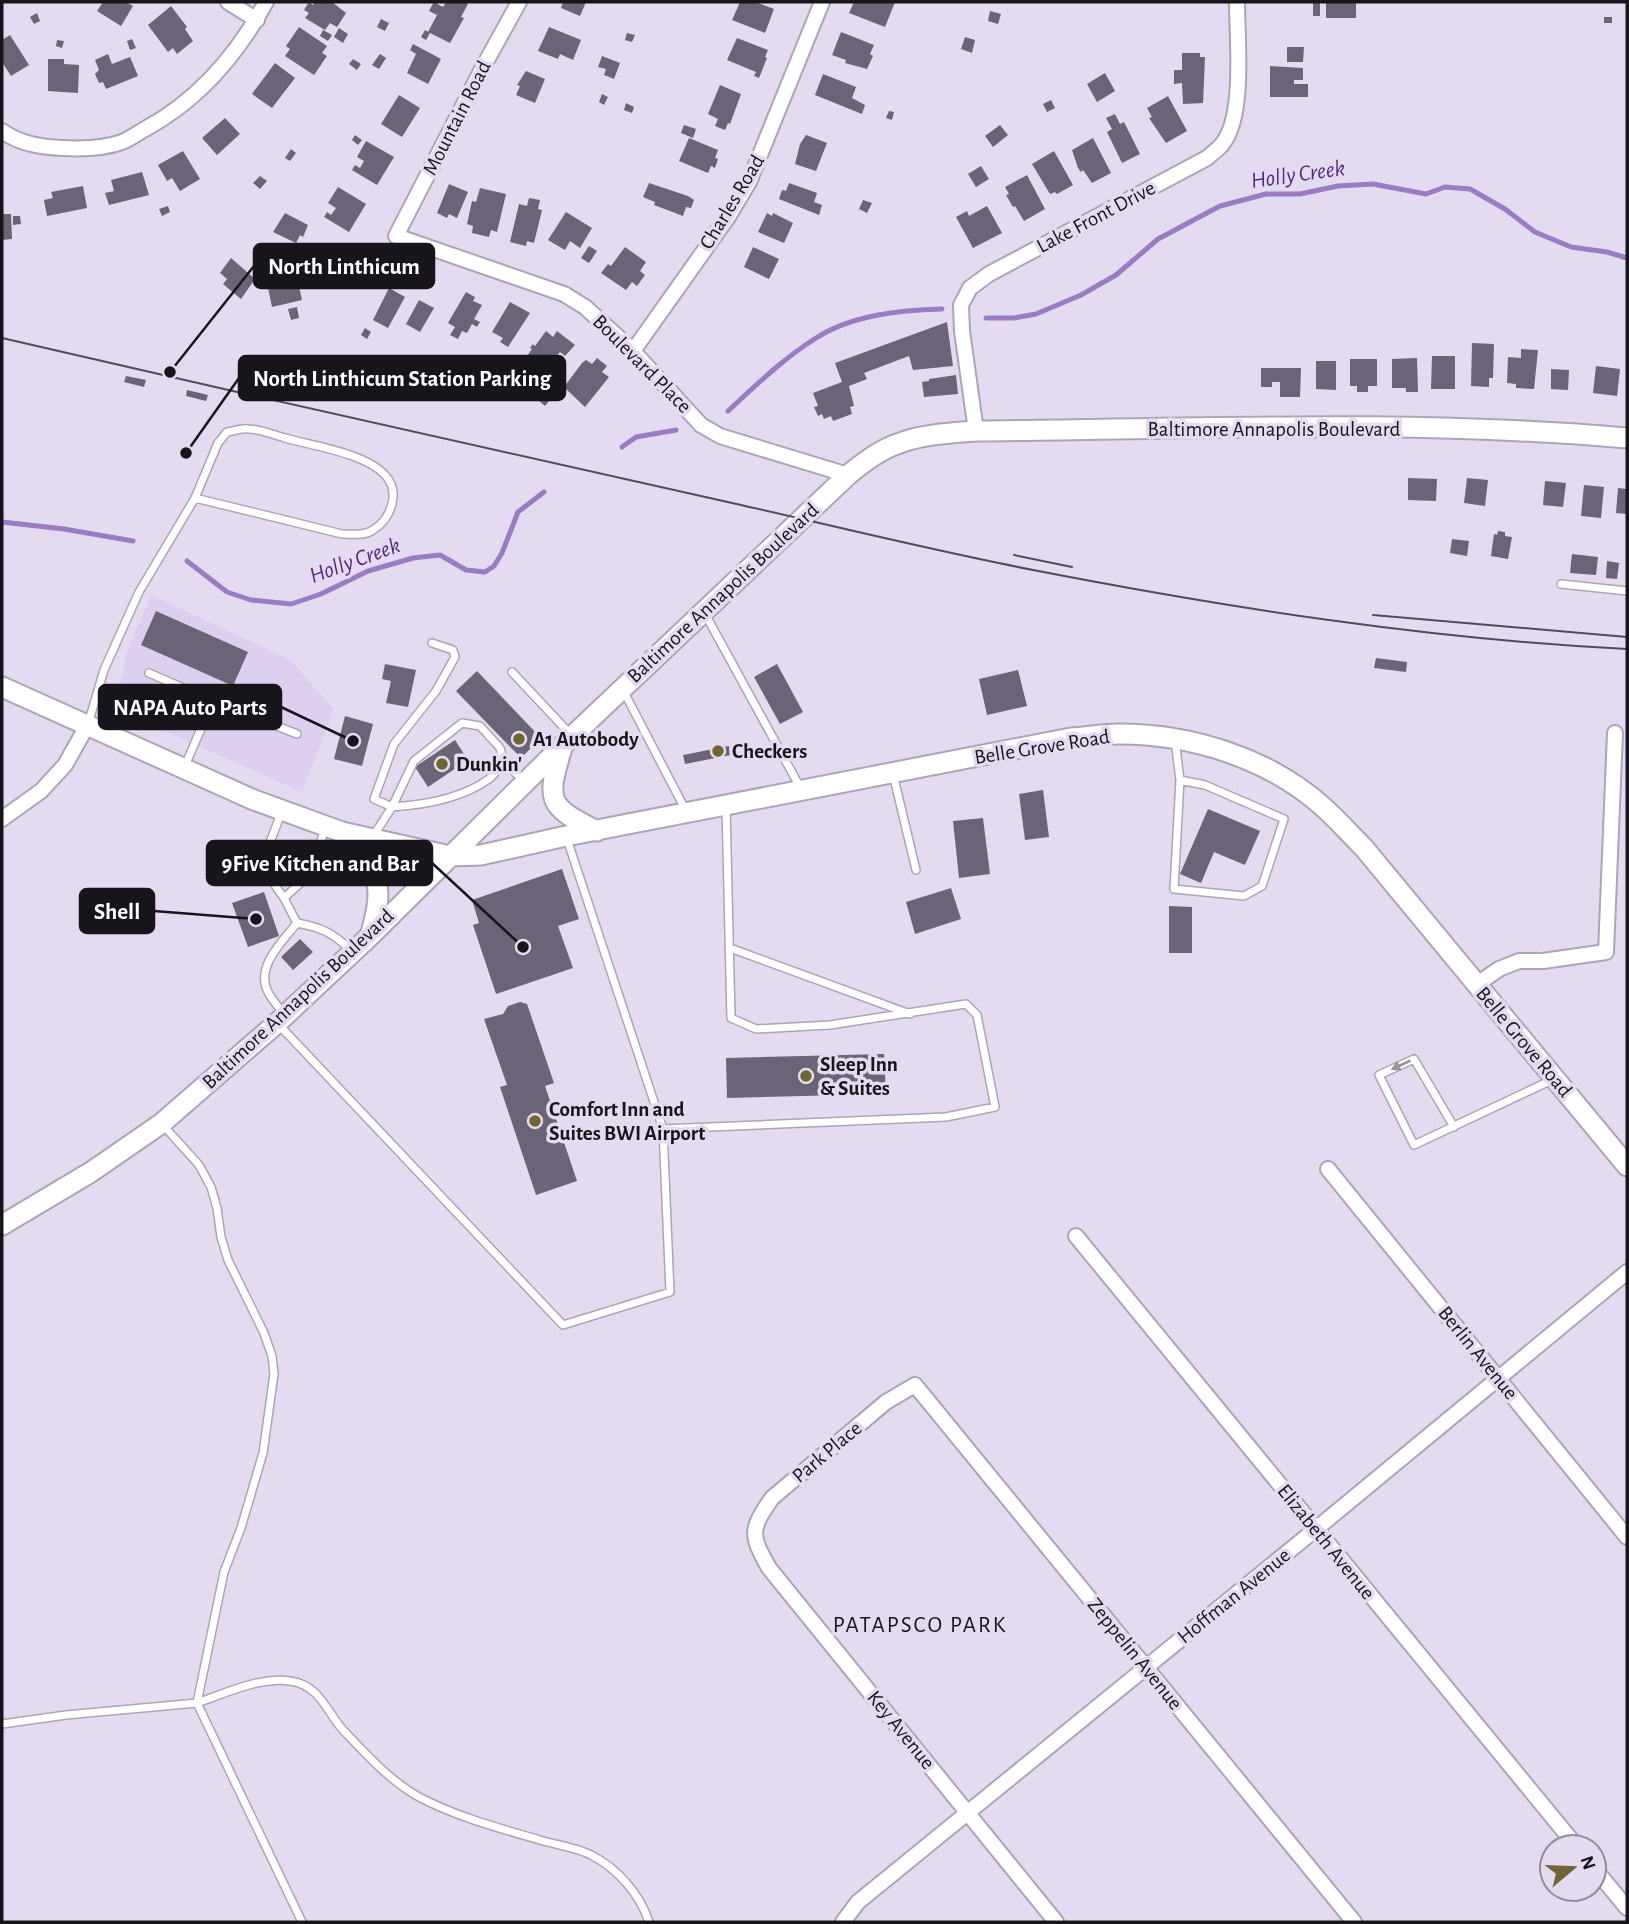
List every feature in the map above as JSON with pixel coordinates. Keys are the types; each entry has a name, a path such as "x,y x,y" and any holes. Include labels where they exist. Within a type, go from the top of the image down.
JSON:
{"main road":[{"name":"Baltimore Annapolis Boulevard","path":"2,1225 91,1172 162,1123 281,1020 525,782 848,475 870,458 900,442 976,431 1429,429 1627,438"},
{"name":"Belle Grove Road","path":"2,687 282,810 334,829 450,856 481,855 566,836 1071,738 1118,734 1175,739 1205,745 1239,756 1283,778 1322,806 1364,848 1627,1166"},
{"path":"568,741 553,778 552,793 557,805 567,816 597,831"},
{"path":"334,829 374,870 379,887 379,905 370,936"}],"street":[{"path":"228,2 257,20"},
{"path":"2,131 14,140 48,147 85,149 122,142 187,103 224,65 267,2"},
{"name":"Mountain Road","path":"396,236 519,2"},
{"name":"Charles Road","path":"633,351 728,217 749,182 822,2"},
{"name":"Lake Front Drive","path":"976,431 962,331 961,305 970,288 989,274 1207,158 1223,143 1233,124 1237,101 1237,2"},
{"name":"Boulevard Place","path":"396,236 564,294 585,307 633,351 701,425 720,436 848,475"},
{"path":"2,819 41,791 65,765 87,726"},
{"path":"1476,985 1499,969 1519,961 1543,961 1606,952 1615,733"},
{"name":"Berlin Avenue","path":"1328,1170 1627,1537"},
{"name":"Elizabeth Avenue","path":"1076,1236 1566,1833"},
{"name":"Hoffman Avenue","path":"843,1922 858,1902 1627,1272"},
{"name":"Park Place","path":"753,1533 759,1516 772,1497 886,1402 915,1385"},
{"name":"Zeppelin Avenue","path":"915,1385 1354,1922"},
{"name":"Key Avenue","path":"753,1533 758,1549 769,1568 1056,1922"},
{"path":"1608,1885 1627,1908"}],"lane":[{"path":"87,726 104,670 139,592 195,498 218,443 227,432 249,429 351,456 375,466 387,477 393,490 392,507 383,522 372,531 358,535 342,534 195,498"},
{"path":"1561,584 1627,591"},
{"path":"704,612 802,791"},
{"path":"432,643 453,650 455,657 436,691 394,744 374,799 392,807 450,798 489,779 504,762"},
{"path":"512,672 568,741"},
{"path":"149,673 297,734"},
{"path":"622,689 687,813"},
{"path":"184,769 213,701"},
{"path":"372,838 392,807 414,761 462,723 480,726 500,748 504,762 525,782"},
{"path":"1175,739 1180,780 1174,890 1244,896 1262,886 1284,819 1205,785 1180,780"},
{"path":"892,773 916,870"},
{"path":"663,1129 946,1118 995,1107 977,1015 972,1007 966,1004 830,1026 756,1028 732,1018 726,806"},
{"path":"282,810 265,867 297,923"},
{"path":"284,898 307,877 334,829"},
{"path":"297,923 265,968 268,993 281,1020 563,1325 670,1292 663,1129 566,836"},
{"path":"297,923 319,927 331,933 352,953"},
{"path":"730,948 912,1014"},
{"path":"1454,1126 1414,1059 1379,1075 1414,1145 1554,1079"},
{"path":"162,1123 200,1165 211,1187 228,1260 264,1333 272,1356 274,1374 263,1453 241,1528 224,1572 197,1703 302,1922"},
{"path":"2,1724 197,1703 242,1687 289,1681 308,1688 326,1703 340,1727 379,1766 416,1795 456,1814 591,1855 613,1870 631,1889 645,1910 649,1922"}],"shaded area":[{"path":"151,595 289,659 334,709 302,792 135,718 122,703 120,689 126,655"}],"building":[{"path":"103,2 126,2 133,6 121,26 97,11"},
{"path":"309,2 313,5 315,2 332,2 346,13 337,27 330,23 325,30 305,18 309,13 304,10"},
{"path":"434,2 443,7 446,2 468,4 461,17 464,18 450,43 428,32 437,15 429,11"},
{"path":"563,2 586,2 580,16 561,8"},
{"path":"740,2 755,2 774,9 765,33 732,20"},
{"path":"854,2 895,2 885,27 849,13"},
{"path":"1326,2 1356,2 1356,18 1326,18"},
{"path":"1313,3 1320,3 1320,16 1313,16"},
{"path":"171,6 187,27 185,29 193,41 177,54 173,48 168,52 148,25"},
{"path":"990,11 1001,14 998,24 988,21"},
{"path":"37,13 40,21 34,24 30,17"},
{"path":"1604,17 1612,17 1612,23 1604,23"},
{"path":"381,19 389,23 385,31 377,27"},
{"path":"299,27 327,46 322,53 327,56 314,75 285,56 290,49 286,46"},
{"path":"549,27 581,40 573,60 560,54 558,59 538,51"},
{"path":"339,28 348,34 343,43 334,37"},
{"path":"323,30 332,35 328,41 320,36"},
{"path":"425,30 430,33 426,40 421,37"},
{"path":"841,32 874,45 870,54 873,56 867,69 845,63 846,60 832,55"},
{"path":"627,33 635,35 632,42 625,40"},
{"path":"10,35 29,65 11,76 2,62 2,40"},
{"path":"965,37 975,40 972,53 961,49"},
{"path":"737,38 768,50 759,78 754,76 756,72 727,60"},
{"path":"132,39 136,48 130,50 127,41"},
{"path":"57,40 64,41 62,48 56,46"},
{"path":"413,44 441,59 428,84 407,73 416,54 410,50"},
{"path":"1287,47 1304,47 1303,62 1287,62"},
{"path":"1182,53 1200,53 1200,57 1205,57 1203,103 1183,104 1182,83 1174,84 1174,70 1182,70"},
{"path":"108,54 112,64 130,57 138,76 106,89 95,74 99,70 95,60"},
{"path":"380,54 386,58 379,69 372,65"},
{"path":"602,56 620,63 614,79 604,75 606,69 598,67"},
{"path":"48,59 64,59 64,64 79,65 78,93 48,91"},
{"path":"353,59 361,64 357,70 349,64"},
{"path":"275,63 295,78 272,108 252,94"},
{"path":"1270,66 1303,68 1303,80 1294,80 1294,84 1308,84 1308,97 1270,97"},
{"path":"526,71 545,79 535,103 516,95 520,86 517,85"},
{"path":"1105,73 1115,91 1097,102 1087,84"},
{"path":"823,74 856,87 852,98 865,105 862,114 815,95"},
{"path":"720,85 741,94 730,124 728,123 725,130 715,126 718,119 708,114"},
{"path":"602,94 608,97 604,105 599,102"},
{"path":"399,95 420,108 402,137 381,124"},
{"path":"1168,96 1187,131 1166,143 1149,118 1152,117 1147,108"},
{"path":"1051,100 1055,108 1047,112 1043,104"},
{"path":"626,103 634,107 632,113 624,110"},
{"path":"889,111 894,112 892,120 886,118"},
{"path":"1115,114 1120,124 1124,122 1140,154 1122,163 1107,132 1112,129 1106,118"},
{"path":"225,118 240,134 217,155 202,138"},
{"path":"684,125 696,129 693,138 681,133"},
{"path":"1000,125 1008,135 993,147 985,136"},
{"path":"355,135 362,140 358,145 352,140"},
{"path":"806,135 827,143 816,171 795,164 800,144"},
{"path":"689,138 718,150 715,168 711,166 708,173 679,161"},
{"path":"1093,138 1111,173 1092,183 1083,170 1081,172 1078,168 1072,150"},
{"path":"366,141 394,157 377,185 352,170 355,165 360,168 364,161 357,157"},
{"path":"291,149 296,153 290,161 285,158"},
{"path":"183,151 200,179 180,191 172,178 167,181 158,165"},
{"path":"1054,151 1073,185 1057,194 1050,194 1032,164"},
{"path":"981,166 989,179 976,187 968,174"},
{"path":"142,172 149,195 109,205 105,193 114,191 111,180"},
{"path":"1027,175 1045,209 1024,221 1006,195 1009,194 1005,187"},
{"path":"260,176 267,181 260,189 253,183"},
{"path":"649,183 688,196 694,200 691,208 686,207 683,216 654,205 655,202 643,197"},
{"path":"789,183 817,193 814,202 822,205 819,215 779,199 782,190 786,191"},
{"path":"449,184 468,192 457,218 449,214 447,218 437,213"},
{"path":"83,186 87,208 47,216 44,200 53,198 51,192"},
{"path":"338,187 366,204 349,232 324,217 327,212 331,215 336,208 328,203"},
{"path":"480,188 506,194 497,232 491,230 489,237 472,233 473,226 467,224 472,201 476,202"},
{"path":"529,198 540,200 538,209 542,210 534,243 527,241 526,246 510,242 519,204 527,206"},
{"path":"863,200 872,203 867,213 859,209"},
{"path":"168,206 170,212 162,216 159,209"},
{"path":"987,206 1002,233 973,248 956,217 967,211 969,216"},
{"path":"566,212 592,228 580,248 570,241 565,250 548,240"},
{"path":"285,213 308,225 303,237 300,235 296,243 273,232"},
{"path":"767,213 772,216 773,213 793,223 784,243 758,232"},
{"path":"2,214 11,214 12,239 2,240"},
{"path":"13,216 20,216 21,224 13,225"},
{"path":"589,246 597,251 589,263 581,258"},
{"path":"625,247 646,262 640,271 645,275 637,286 632,282 626,290 601,273 608,264 611,266"},
{"path":"753,247 779,259 769,279 744,267"},
{"path":"231,258 255,279 241,299 223,284 227,279 220,273"},
{"path":"297,277 302,300 272,307 267,283"},
{"path":"389,288 405,297 388,328 373,320"},
{"path":"466,292 475,297 473,301 482,305 474,319 480,322 477,327 472,324 467,333 462,331 458,339 450,335 455,327 448,323"},
{"path":"419,300 434,308 420,332 406,324"},
{"path":"510,302 530,313 508,347 500,342 503,338 492,332"},
{"path":"297,307 299,318 291,320 288,309"},
{"path":"947,322 953,366 913,370 909,356 864,373 867,379 849,386 854,406 850,407 852,414 833,421 831,416 824,419 822,414 818,416 814,407 818,406 813,393 842,382 835,363"},
{"path":"365,328 371,332 367,339 361,335"},
{"path":"546,331 553,337 557,331 575,345 565,356 560,352 545,370 527,356 533,344 535,346"},
{"path":"1472,343 1494,344 1493,378 1489,378 1489,387 1471,386"},
{"path":"1521,349 1538,350 1534,389 1516,388 1516,384 1507,383 1508,357 1521,358"},
{"path":"1432,356 1455,356 1455,389 1431,389"},
{"path":"597,358 607,366 602,372 609,377 585,407 564,387 582,363 586,360 592,364"},
{"path":"1417,358 1418,392 1406,392 1406,388 1392,388 1392,359"},
{"path":"1350,359 1377,359 1377,386 1368,386 1368,392 1357,392 1357,386 1350,386"},
{"path":"1316,361 1336,361 1336,390 1316,389"},
{"path":"1596,366 1620,369 1617,396 1593,393"},
{"path":"1261,368 1301,368 1300,397 1280,397 1280,382 1272,382 1272,387 1261,387"},
{"path":"1551,369 1569,370 1568,390 1551,389"},
{"path":"956,375 958,394 924,397 922,382"},
{"path":"126,376 146,380 144,387 124,382"},
{"path":"546,389 554,395 545,406 538,400"},
{"path":"187,390 208,395 206,401 186,396"},
{"path":"1408,478 1437,479 1436,501 1408,500"},
{"path":"1467,478 1488,480 1485,506 1464,503"},
{"path":"1545,481 1566,483 1563,507 1543,505"},
{"path":"1584,485 1604,487 1601,518 1581,516"},
{"path":"1618,488 1627,489 1627,514 1616,513"},
{"path":"1498,531 1512,537 1508,559 1491,556 1494,534 1497,535"},
{"path":"1452,539 1469,541 1467,556 1450,553"},
{"path":"1572,554 1598,557 1596,575 1570,573"},
{"path":"1607,561 1619,563 1617,579 1606,578"},
{"path":"156,611 248,652 233,686 141,645"},
{"path":"1376,658 1407,662 1406,672 1374,668"},
{"path":"385,664 416,670 408,707 386,703 391,681 382,679"},
{"path":"777,664 803,712 780,724 754,677"},
{"path":"1018,670 1027,706 987,715 979,679"},
{"path":"477,671 541,738 521,758 456,691"},
{"path":"345,716 373,724 362,766 334,759"},
{"name":"Dunkin'","path":"455,740 468,760 428,787 415,767"},
{"name":"Checkers","path":"729,746 731,755 685,764 683,755"},
{"path":"1043,790 1049,837 1025,840 1019,794"},
{"path":"1208,809 1260,831 1245,865 1214,852 1201,883 1180,874"},
{"path":"983,818 990,874 959,878 953,821"},
{"path":"562,869 579,919 558,926 573,968 496,994 473,925 479,923 472,900"},
{"path":"951,888 961,919 915,934 906,902"},
{"path":"264,892 279,936 248,947 232,903"},
{"path":"1169,906 1192,907 1192,953 1169,953"},
{"path":"300,939 313,952 293,970 281,957"},
{"path":"520,1002 527,1004 554,1083 545,1086 577,1181 536,1195 500,1087 507,1085 484,1019 503,1014 508,1006"},
{"name":"Sleep Inn & Suites","path":"884,1054 886,1094 727,1098 726,1058"}],"waterway":[{"name":"Holly Creek","path":"986,318 1014,318 1036,314 1081,295 1116,275 1158,239 1220,206 1266,194 1300,194 1338,186 1373,184 1426,194 1445,187 1470,189 1505,209 1535,232 1571,247 1627,258"},
{"name":"Holly Creek","path":"728,411 781,363 830,330 877,315 942,309"},
{"name":"Holly Creek","path":"622,447 636,437 676,430"},
{"name":"Holly Creek","path":"187,561 227,592 251,600 291,604 321,594 368,571 413,558 440,555 466,570 485,572 494,566 502,553 518,512 544,492"},
{"name":"Holly Creek","path":"2,522 133,541"}],"tram line":[{"path":"2,338 1033,570 1181,597 1403,630 1627,649"},
{"path":"242,383 310,398"},
{"path":"1014,555 1072,567"},
{"path":"1373,615 1627,637"}],"place":[{"name":"North Linthicum","path":"170,372"},
{"name":"North Linthicum Station Parking","path":"186,453"},
{"name":"A1 Autobody","path":"519,739"},
{"name":"NAPA Auto Parts","path":"353,741"},
{"name":"Checkers","path":"718,751"},
{"name":"Dunkin'","path":"442,764"},
{"name":"Shell","path":"256,919"},
{"name":"9Five Kitchen and Bar","path":"523,947"},
{"name":"Sleep Inn & Suites","path":"806,1076"},
{"name":"Comfort Inn and Suites BWI Airport","path":"535,1121"}],"district":[{"name":"PATAPSCO PARK","path":"920,1625"}]}
